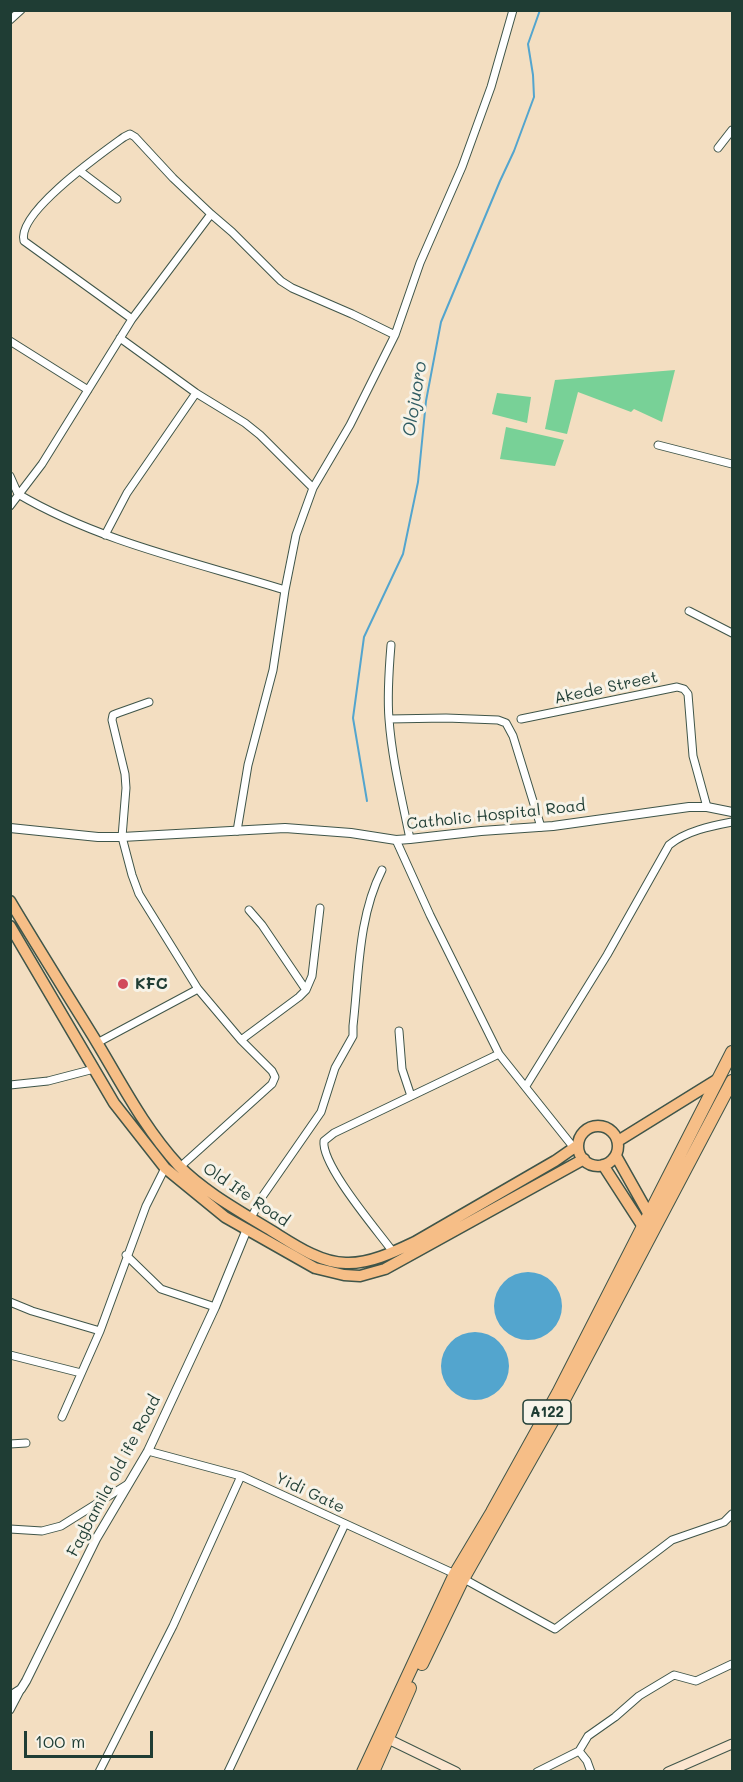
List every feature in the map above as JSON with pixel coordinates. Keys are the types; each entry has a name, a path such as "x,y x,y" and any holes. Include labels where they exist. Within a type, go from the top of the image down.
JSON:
{"highway":[{"name":"A122","path":"653,1220 717,1078 732,1052"},
{"name":"A122","path":"363,1772 384,1736 459,1576 492,1512 732,1081"},
{"name":"A122","path":"373,1772 384,1736"}],"main road":[{"name":"Old Ife Road","path":"10,901 97,1043 126,1096 180,1167 251,1218 299,1248 330,1261 359,1263 415,1242 555,1161 576,1146 584,1131 599,1125 609,1128 618,1141"},
{"name":"Old Ife Road","path":"10,926 114,1103 165,1168 225,1217 315,1268 344,1275 360,1276 385,1269 584,1159"},
{"path":"653,1220 616,1156 618,1141 717,1078"},
{"path":"114,1103 126,1096"},
{"path":"576,1146 584,1159 592,1165 603,1165 616,1156"},
{"path":"603,1165 646,1232"},
{"path":"384,1736 456,1772"},
{"path":"668,1772 732,1743"}],"street":[{"path":"10,20 21,10"},
{"path":"237,831 248,765 273,670 296,535 313,488 350,425 395,335 420,264 462,167 491,87 513,10"},
{"path":"718,148 732,130"},
{"path":"132,319 24,241 22,235 25,226 41,205 80,171 130,134 275,275 292,288 395,335"},
{"path":"80,171 117,199"},
{"path":"10,506 42,464 132,319 211,214"},
{"path":"120,338 196,393 260,435 313,488"},
{"path":"10,341 88,390"},
{"path":"105,535 127,493 196,393"},
{"path":"658,444 732,464"},
{"path":"10,476 18,494 45,510 105,535 285,590"},
{"path":"688,611 732,633"},
{"path":"391,645 389,719 395,769 410,839"},
{"name":"Akede Street","path":"521,719 677,687 684,689 688,694 690,704 693,756 707,807"},
{"path":"149,702 118,713 113,716 112,720 125,781 122,837 132,875 142,901 198,989 275,1077 272,1084 180,1167"},
{"path":"389,719 446,718 498,720 506,723 513,736 541,827"},
{"name":"Catholic Hospital Road","path":"10,828 98,837 285,828 313,829 396,840 541,827 688,807 707,807 732,812"},
{"path":"526,1086 607,955 669,845 682,836 732,822"},
{"path":"396,840 430,915 499,1054 576,1146"},
{"path":"251,1218 262,1197 321,1112 335,1068 353,1036 365,922 373,888 382,870"},
{"path":"242,1041 306,990 312,976 320,908"},
{"path":"249,910 262,925 306,990"},
{"path":"97,1043 198,989"},
{"path":"399,1031 402,1069 411,1096"},
{"path":"393,1252 338,1178 323,1149 324,1141 334,1133 499,1054"},
{"path":"10,1085 48,1081 94,1068"},
{"path":"62,1417 100,1330 146,1206 165,1168"},
{"name":"Fagbamila old ife Road","path":"21,1689 96,1539 148,1451 215,1307 247,1229"},
{"path":"126,1256 161,1289 215,1307"},
{"path":"10,1302 32,1311 100,1330"},
{"path":"10,1355 81,1373"},
{"path":"10,1444 26,1443"},
{"name":"Yidi Gate","path":"148,1451 241,1476 459,1576 555,1629 672,1540 724,1522 732,1514"},
{"path":"99,1772 173,1626 241,1476"},
{"path":"10,1529 42,1531 61,1526 128,1484"},
{"path":"228,1772 345,1524"},
{"path":"537,1772 579,1751 588,1737 639,1696 674,1675 696,1681 732,1664"},
{"path":"10,1696 21,1689"},
{"path":"10,1710 21,1689"},
{"path":"579,1751 587,1761 591,1772"}],"green space":[{"path":"675,370 662,422 634,409 631,412 578,392 567,434 545,429 555,380"},
{"path":"497,393 531,397 527,423 492,414"},
{"path":"506,427 564,440 555,466 500,459"}],"water":[{"path":"535,1272 547,1278 556,1287 562,1299 560,1319 552,1330 535,1340 521,1340 504,1330 496,1319 494,1299 504,1282 515,1274"},
{"path":"475,1332 488,1335 499,1342 506,1353 509,1366 506,1379 499,1390 488,1397 475,1400 462,1397 451,1390 444,1379 441,1366 444,1353 451,1342 462,1335"}],"waterway":[{"name":"Olojuoro","path":"367,801 353,718 364,637 403,554 418,482 426,401 441,322 514,151 534,97 528,44 540,10"}],"place":[{"name":"KFC","path":"123,984"}]}
